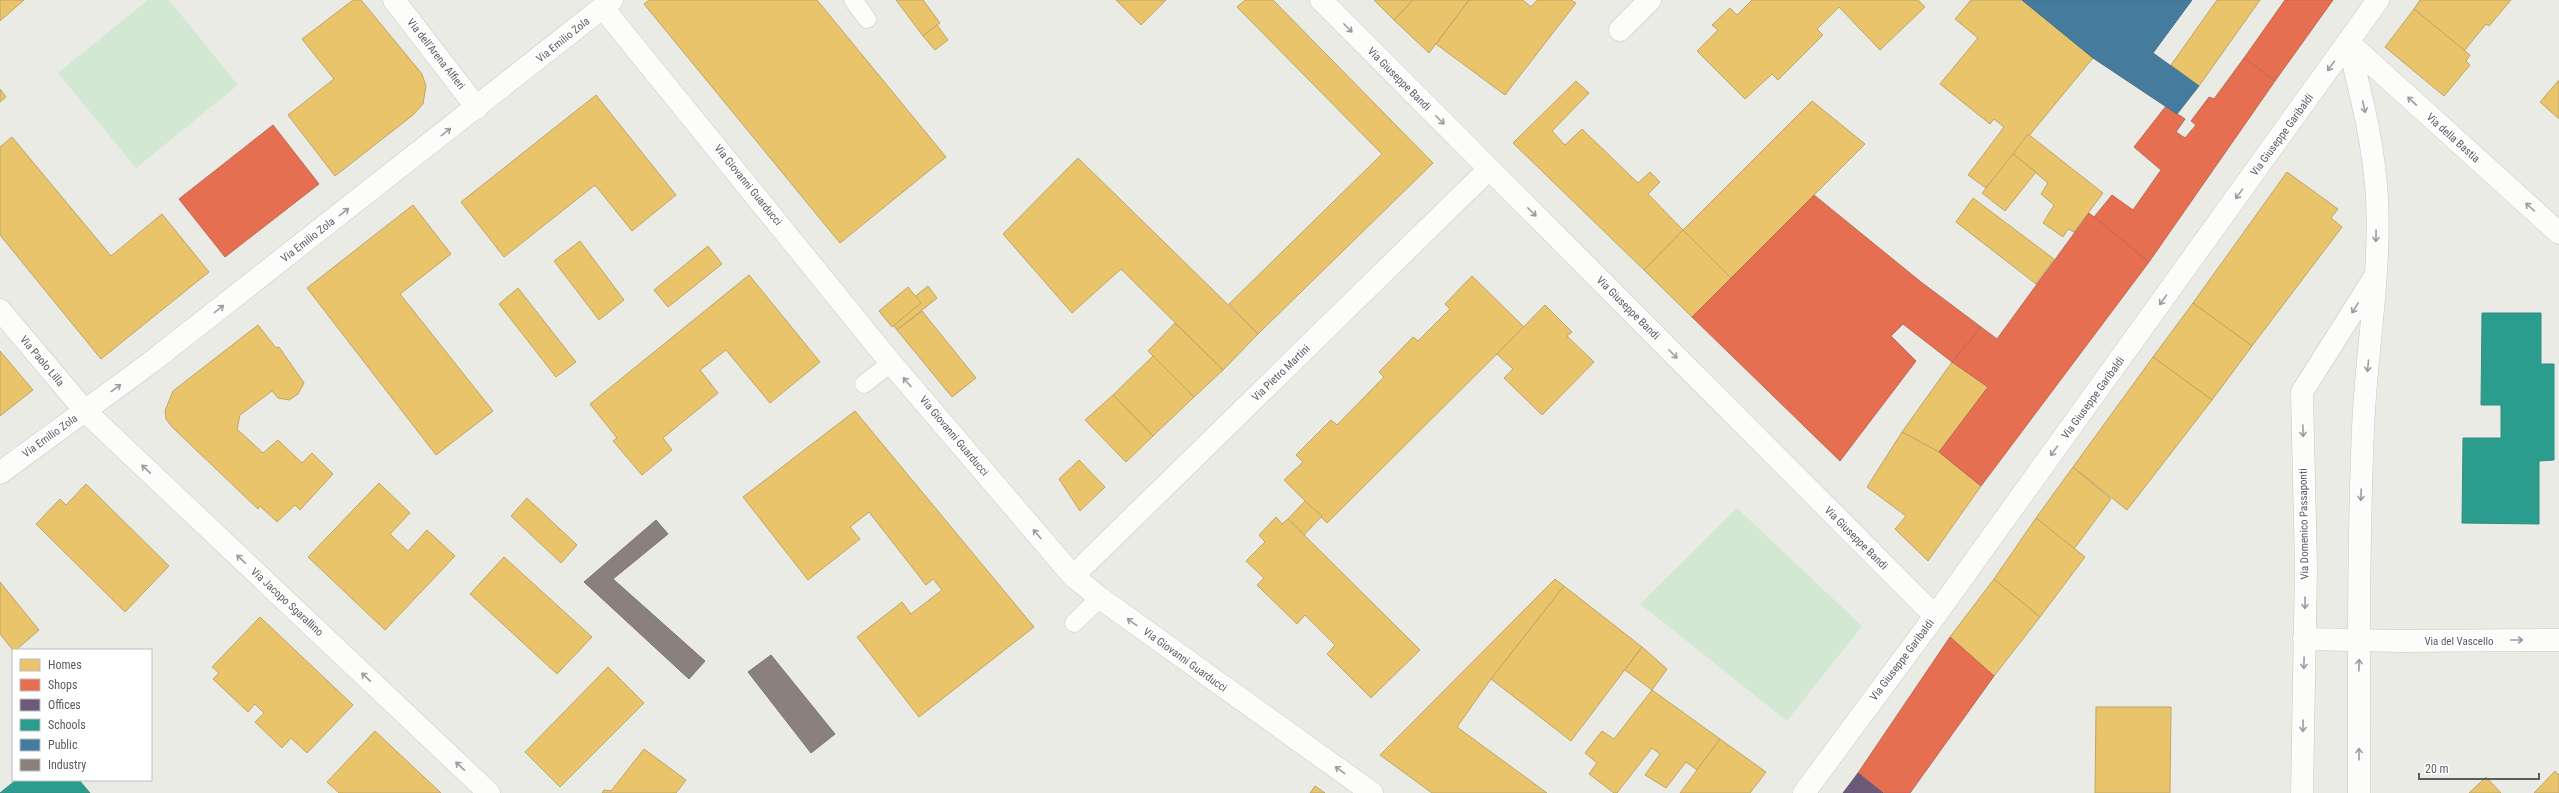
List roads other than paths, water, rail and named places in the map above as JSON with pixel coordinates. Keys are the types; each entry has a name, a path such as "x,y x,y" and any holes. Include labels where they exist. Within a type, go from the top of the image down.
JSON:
{"street":[{"name":"Via dell'Arena Alfieri","path":"394,0 477,108"},
{"name":"Via Giuseppe Bandi","path":"1321,0 1935,616"},
{"path":"1620,30 1650,0"},
{"name":"Via Giuseppe Garibaldi","path":"1804,793 1935,616 2378,0"},
{"name":"Via Emilio Zola","path":"0,473 162,354 477,108 607,4"},
{"name":"Via Giovanni Guarducci","path":"607,4 891,363 1073,576 1100,598 1372,793"},
{"path":"2348,42 2370,133 2377,199 2375,275 2363,426 2359,569 2359,793"},
{"name":"Via della Bastia","path":"2348,42 2559,233"},
{"name":"Via Pietro Martini","path":"1073,576 1489,169"},
{"name":"Via Domenico Passaponti","path":"2302,793 2306,568 2302,392 2375,275"},
{"name":"Via Paolo Lilla","path":"0,310 85,411"},
{"name":"Via Jacopo Sgarallino","path":"85,411 489,793"},
{"name":"Via del Vascello","path":"2304,639 2559,640"}],"lane":[{"path":"853,0 867,19"},
{"path":"864,384 891,363"},
{"path":"1074,623 1100,598"}]}
